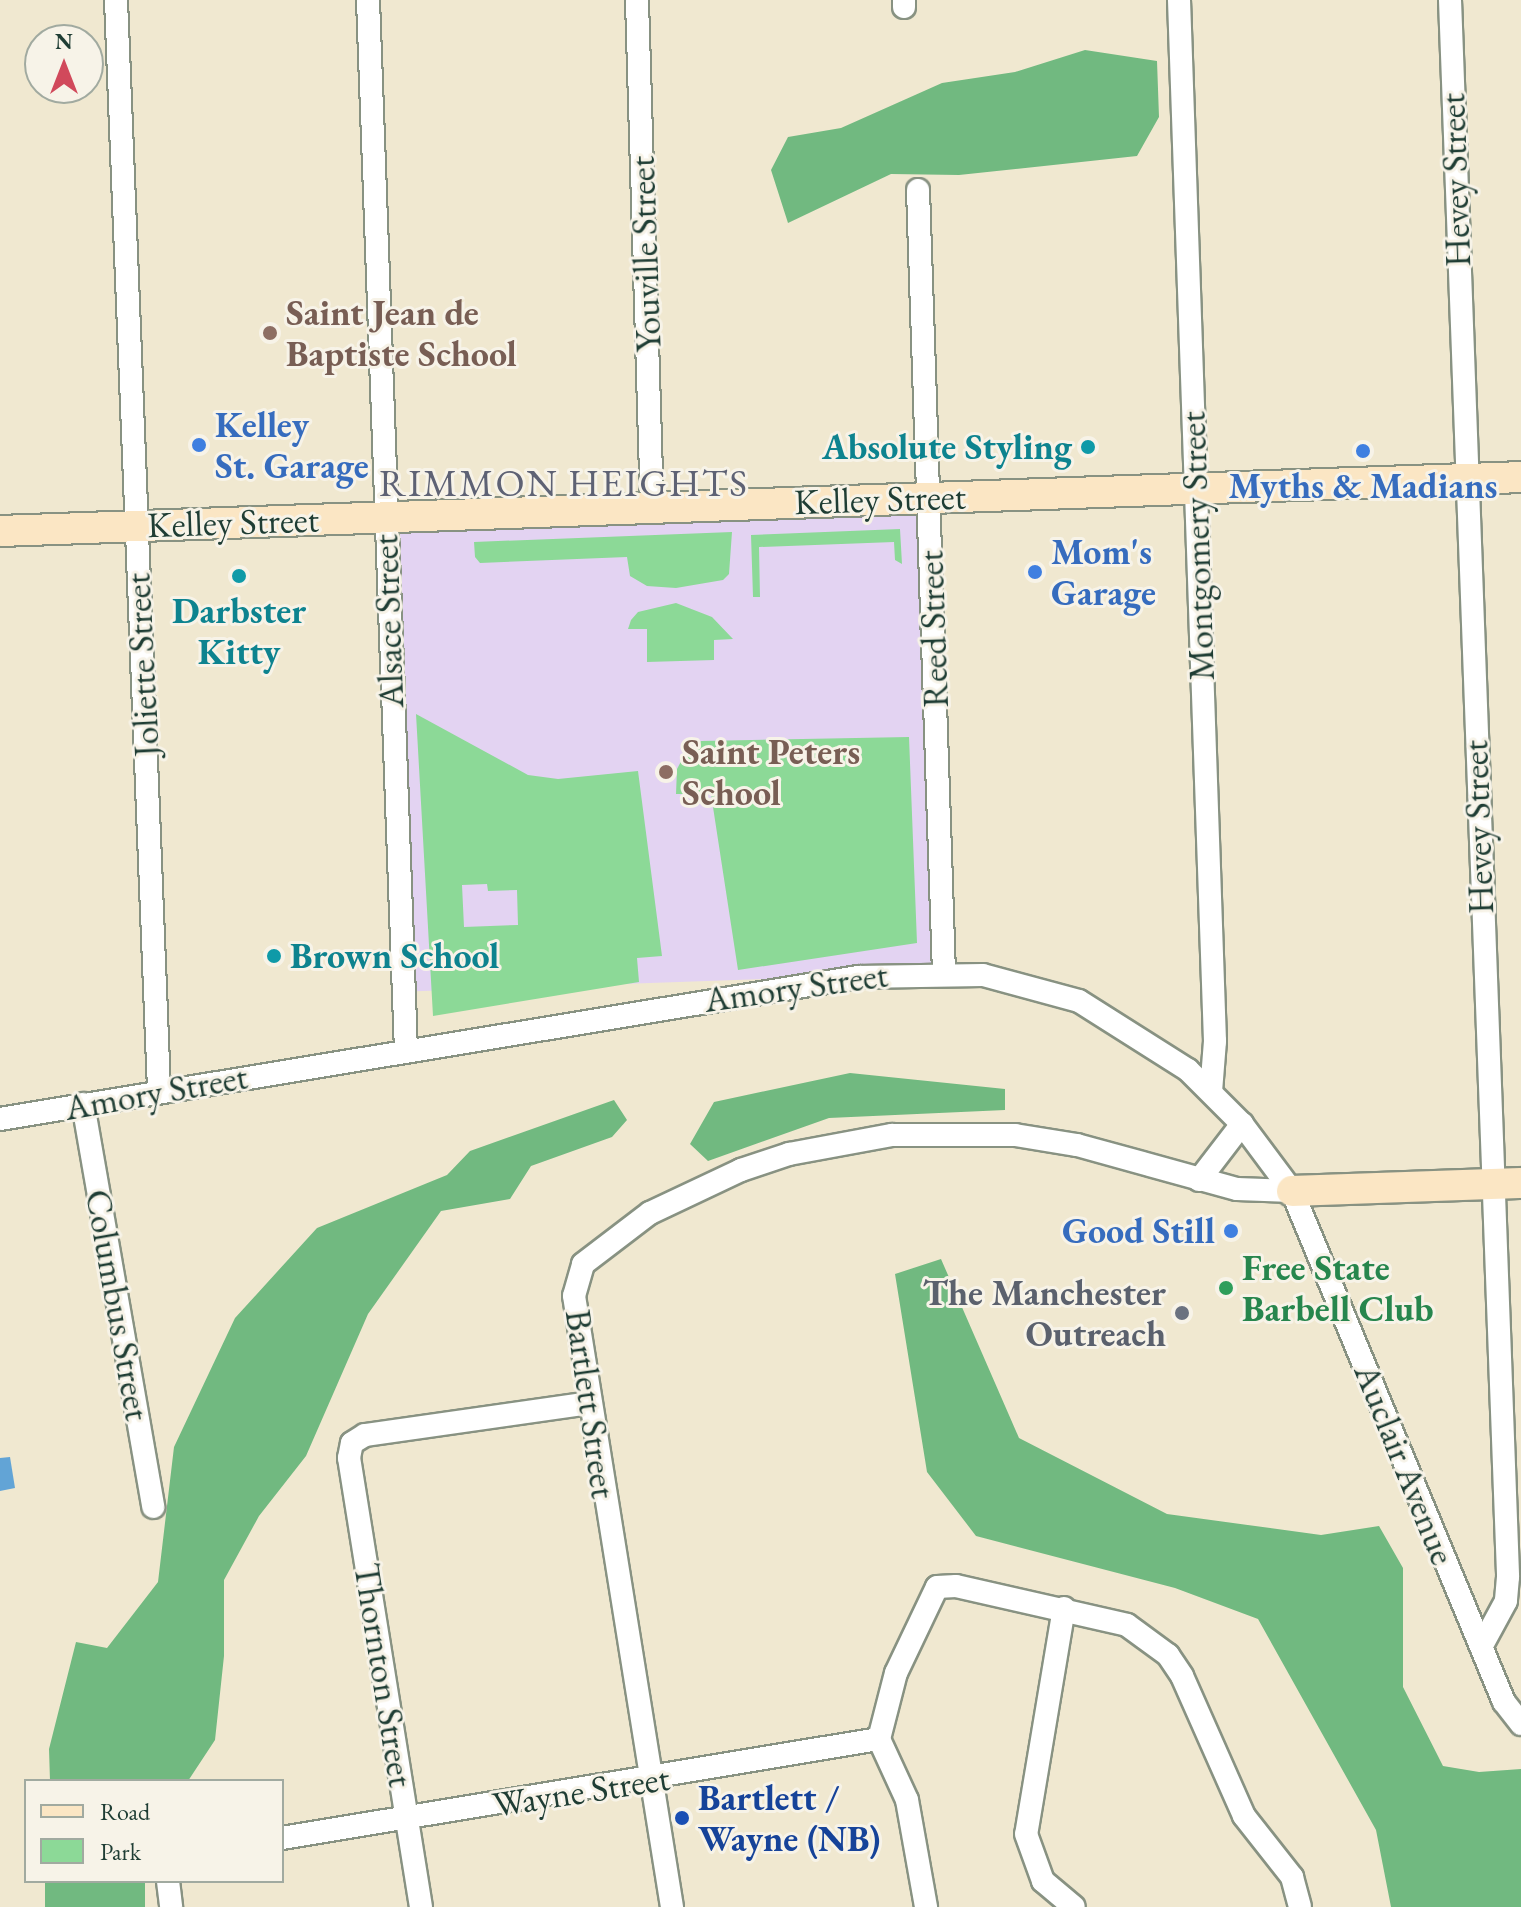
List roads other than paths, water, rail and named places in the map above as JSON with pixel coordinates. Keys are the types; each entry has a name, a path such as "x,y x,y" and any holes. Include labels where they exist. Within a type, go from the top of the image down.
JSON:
{"street":[{"name":"Joliette Street","path":"116,0 159,1090"},
{"name":"Alsace Street","path":"368,0 384,517 406,1050"},
{"name":"Youville Street","path":"637,0 652,507"},
{"name":"Montgomery Street","path":"1179,0 1215,1041 1211,1092"},
{"name":"Hevey Street","path":"1450,0 1463,479 1507,1183 1508,1577 1506,1601 1481,1647"},
{"name":"Reed Street","path":"918,190 944,973"},
{"name":"Kelley Street","path":"0,531 1521,477"},
{"name":"Amory Street","path":"0,1119 781,987 944,973 1008,979 1079,1001 1148,1040 1211,1092 1242,1124 1292,1191"},
{"name":"Columbus Street","path":"83,1104 153,1507"},
{"path":"1199,1180 1242,1124"},
{"name":"Bartlett Street","path":"672,1907 649,1781 574,1296 583,1264 650,1213 741,1170 840,1142 951,1132 1077,1145 1199,1180 1263,1193 1292,1191"},
{"path":"1292,1191 1507,1183"},
{"name":"Auclair Avenue","path":"1292,1191 1481,1647"},
{"name":"Thornton Street","path":"421,1907 349,1458 352,1443 365,1435 589,1403"},
{"path":"926,1907 907,1800 879,1739 896,1673 937,1587 1064,1608 1127,1625 1168,1655 1205,1722 1244,1816 1292,1877 1300,1907"},
{"path":"1064,1608 1026,1808 1026,1834 1043,1881 1074,1907"},
{"path":"1481,1647 1504,1702 1521,1724"},
{"name":"Wayne Street","path":"284,1838 649,1781 879,1739"},
{"path":"168,1883 171,1907"}],"water":[{"path":"10,1457 15,1488 0,1491 0,1458"}],"place":[{"name":"Saint Jean de Baptiste School","path":"270,333"},
{"name":"Kelley St. Garage","path":"199,445"},
{"name":"Absolute Styling","path":"1088,447"},
{"name":"Myths & Madians","path":"1363,451"},
{"name":"Mom's Garage","path":"1035,572"},
{"name":"Darbster Kitty","path":"239,576"},
{"name":"Saint Peters School","path":"666,772"},
{"name":"Brown School","path":"274,956"},
{"name":"Good Still","path":"1231,1231"},
{"name":"Free State Barbell Club","path":"1226,1288"},
{"name":"The Manchester Outreach","path":"1182,1313"},
{"name":"Bartlett / Wayne (NB)","path":"682,1818"}],"district":[{"name":"RIMMON HEIGHTS","path":"564,483"}]}
